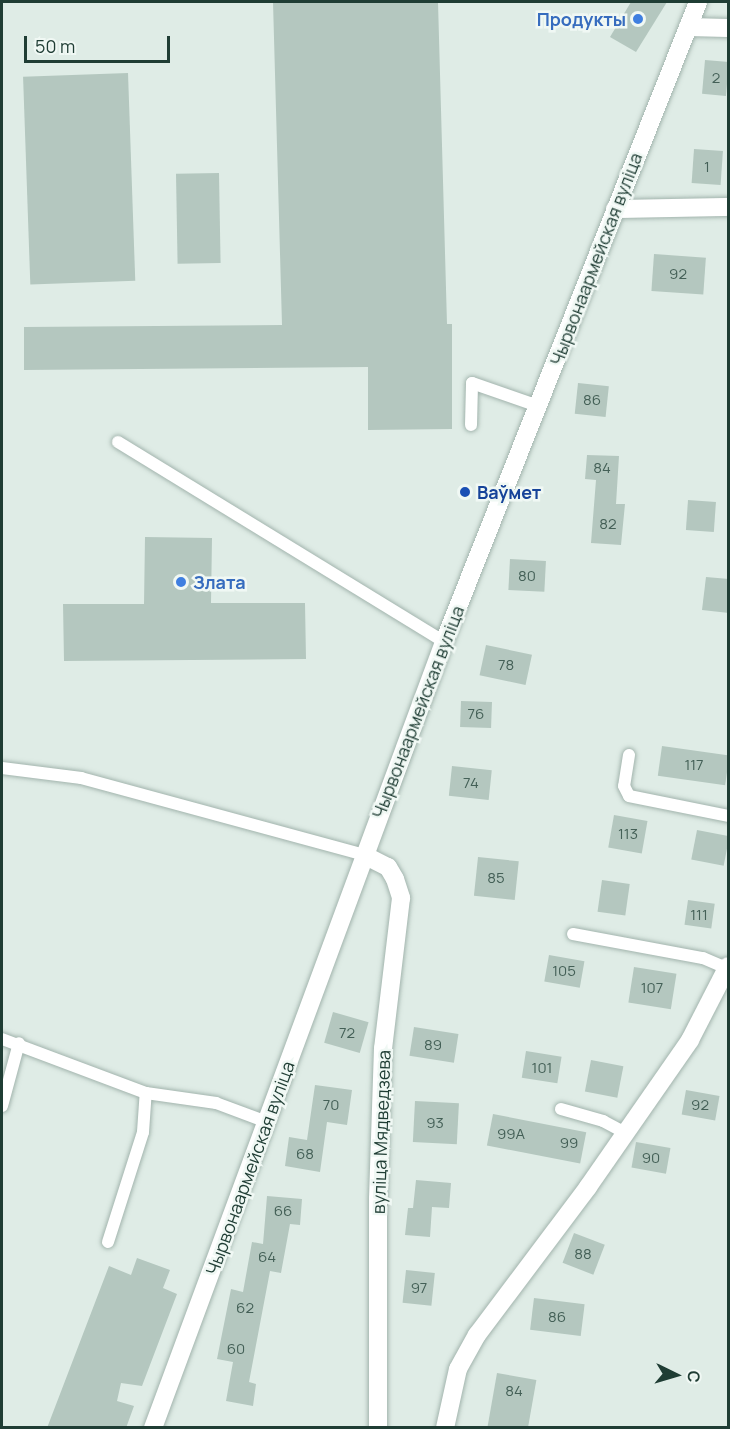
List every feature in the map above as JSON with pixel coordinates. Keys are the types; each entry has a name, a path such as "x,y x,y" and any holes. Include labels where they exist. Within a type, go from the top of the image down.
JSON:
{"street":[{"name":"Чырвонаармейская вуліца","path":"153,1428 444,642 698,2"},
{"path":"688,27 729,28"},
{"path":"615,209 729,207"},
{"name":"вуліца Мядведзева","path":"364,855 388,867 395,879 401,898 383,1048 378,1199 378,1428"},
{"path":"445,1428 458,1369 477,1335 626,1133 690,1040 728,967"}],"lane":[{"path":"471,425 472,382 538,405"},
{"path":"118,442 444,642"},
{"path":"629,755 624,786 629,796 729,816"},
{"path":"2,768 81,778 364,855"},
{"path":"573,934 703,958 728,967"},
{"path":"2,1038 146,1093 216,1103 267,1122"},
{"path":"2,1106 19,1043"},
{"path":"108,1242 143,1132 146,1093"},
{"path":"561,1109 603,1120 626,1133"}],"building":[{"path":"273,2 438,2 447,324 452,324 452,429 368,430 368,367 24,370 24,327 282,325"},
{"name":"Продукты","path":"631,2 667,2 636,52 610,37"},
{"path":"705,60 728,62 726,96 702,94"},
{"path":"128,73 135,281 30,285 23,77"},
{"path":"694,149 723,151 721,185 692,183"},
{"path":"219,173 221,263 178,264 176,174"},
{"path":"654,254 706,258 703,295 651,291"},
{"path":"578,383 609,386 606,417 575,414"},
{"path":"587,455 619,456 616,504 625,504 621,545 591,543 596,480 585,479"},
{"path":"688,500 716,502 714,532 686,530"},
{"path":"145,537 212,538 211,603 305,603 306,659 64,661 63,604 144,604"},
{"path":"510,559 546,561 544,592 508,590"},
{"path":"706,577 729,579 729,613 702,610"},
{"path":"486,645 532,655 526,685 480,675"},
{"path":"461,701 492,702 491,728 460,727"},
{"path":"662,746 728,755 725,785 658,776"},
{"path":"452,766 492,770 489,800 449,796"},
{"path":"614,815 647,821 642,853 608,847"},
{"path":"697,830 728,836 724,866 691,859"},
{"path":"478,857 519,861 515,900 474,896"},
{"path":"602,880 630,884 625,916 598,912"},
{"path":"688,900 715,904 711,929 685,925"},
{"path":"549,955 584,961 580,988 544,982"},
{"path":"634,967 676,974 671,1009 628,1003"},
{"path":"333,1012 369,1022 360,1053 324,1043"},
{"path":"414,1027 458,1034 454,1063 409,1056"},
{"path":"526,1051 562,1057 557,1083 522,1078"},
{"path":"591,1060 623,1066 617,1098 585,1091"},
{"path":"315,1085 352,1090 347,1125 327,1122 320,1172 285,1166 289,1137 307,1140"},
{"path":"686,1090 719,1096 715,1121 682,1115"},
{"path":"415,1101 459,1103 457,1144 413,1142"},
{"path":"493,1114 586,1132 580,1164 487,1145"},
{"path":"636,1142 670,1148 666,1174 631,1168"},
{"path":"416,1180 451,1183 449,1208 432,1207 430,1237 405,1235 408,1208 413,1208"},
{"path":"267,1196 302,1199 300,1225 290,1224 281,1273 270,1271 249,1382 256,1384 253,1406 226,1401 233,1362 217,1359 231,1289 243,1292 252,1242 263,1244"},
{"path":"574,1233 605,1245 593,1275 563,1263"},
{"path":"137,1258 170,1270 163,1288 177,1294 142,1386 121,1383 117,1401 134,1406 126,1428 47,1428 109,1266 131,1275"},
{"path":"406,1270 435,1273 431,1306 403,1303"},
{"path":"534,1298 585,1304 581,1336 530,1330"},
{"path":"497,1373 536,1380 528,1428 487,1428"}],"place":[{"name":"Продукты","path":"638,19"},
{"name":"Ваўмет","path":"465,492"},
{"name":"Злата","path":"181,582"}]}
